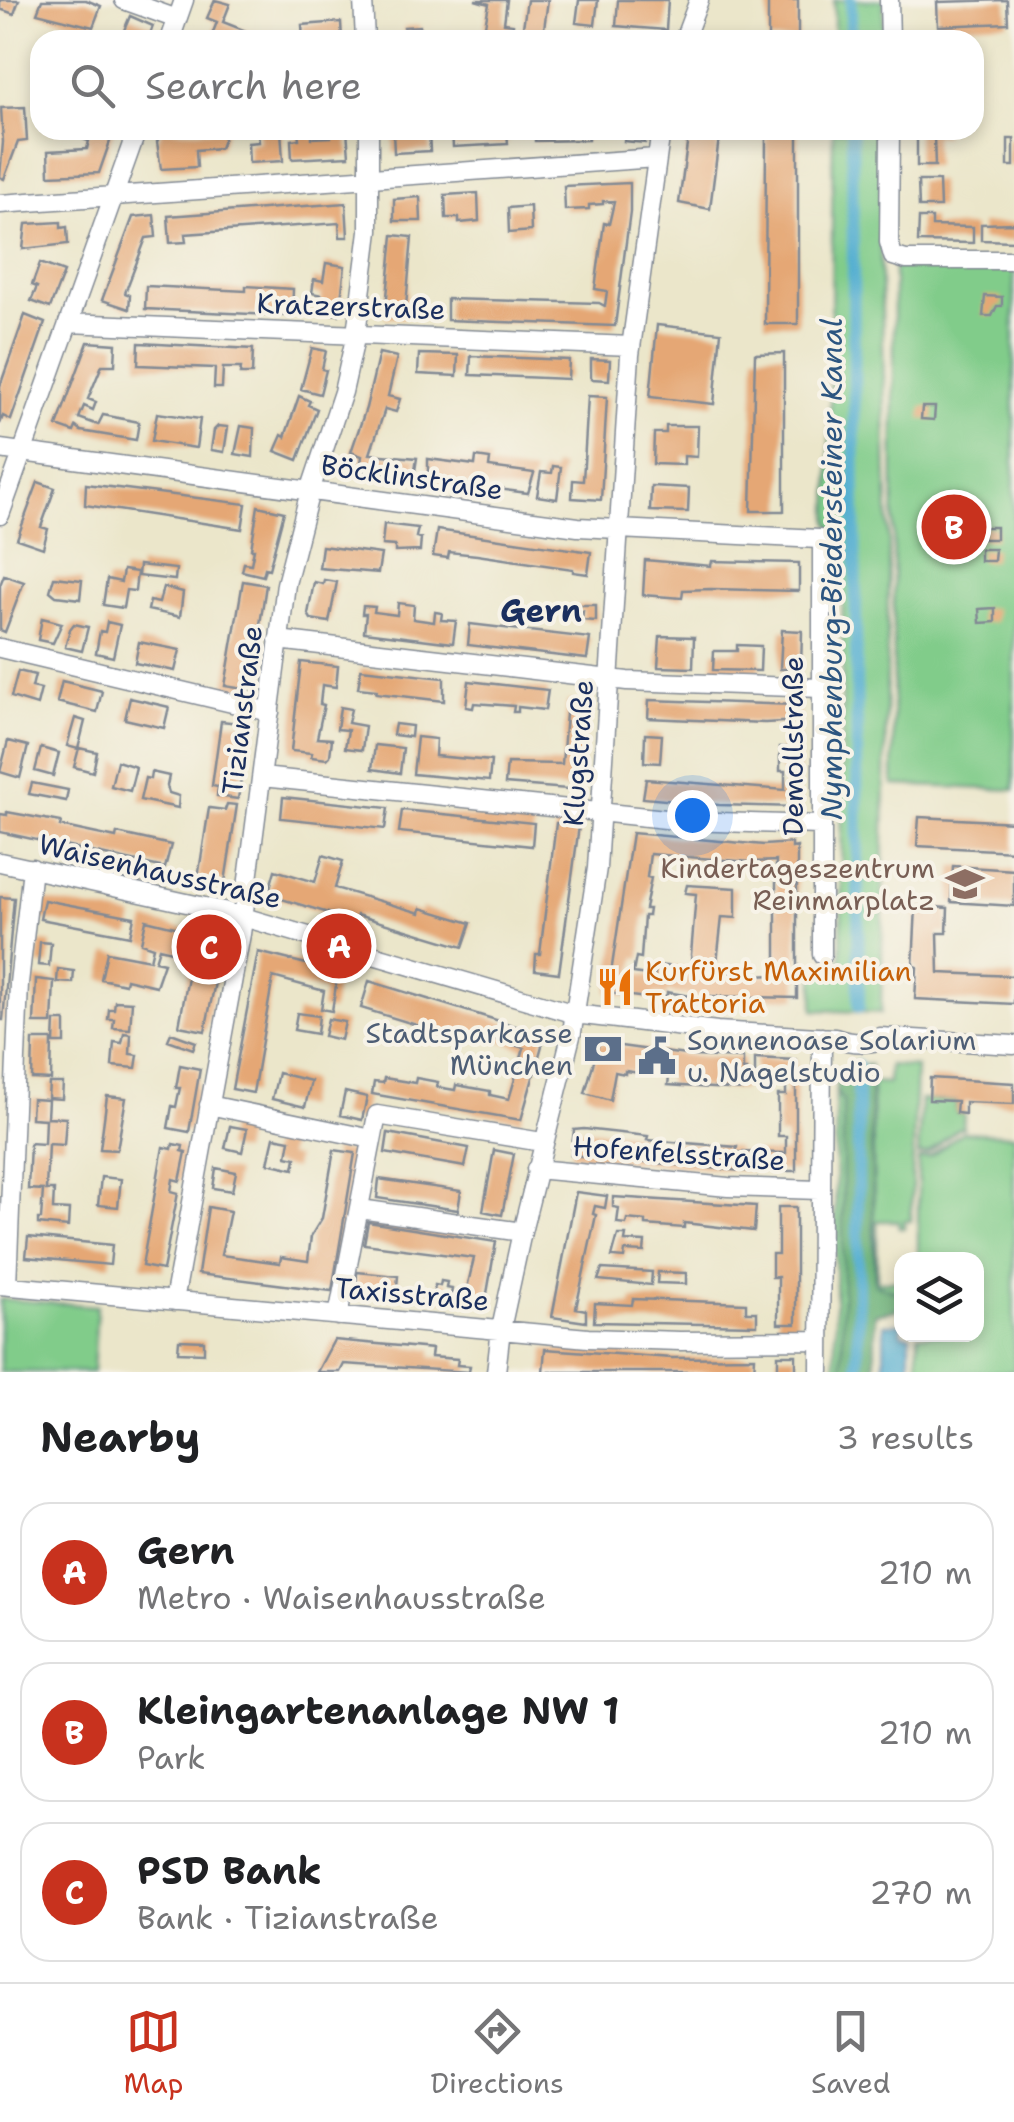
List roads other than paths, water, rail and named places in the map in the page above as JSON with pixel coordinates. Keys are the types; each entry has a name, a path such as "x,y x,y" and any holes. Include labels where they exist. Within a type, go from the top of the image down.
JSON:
{"street":[{"path":"124,0 177,19"},
{"path":"173,30 184,0"},
{"path":"363,0 364,30"},
{"path":"688,30 699,0"},
{"path":"889,0 890,30"},
{"path":"0,515 134,140"},
{"name":"Tizianstraße","path":"174,1301 243,916 286,584 310,492 343,392 356,334 365,270 369,140"},
{"name":"Klugstraße","path":"496,1372 522,1232 575,1014 602,811 631,346 659,140"},
{"path":"890,140 888,242 893,256 906,260 1014,260"},
{"path":"0,204 656,158"},
{"name":"Kratzerstraße","path":"68,324 631,346"},
{"name":"Böcklinstraße","path":"0,449 619,530 819,539"},
{"name":"Demollstraße","path":"819,539 822,955"},
{"path":"278,640 610,679 821,688"},
{"path":"0,648 270,712"},
{"path":"262,777 686,821 820,825"},
{"name":"Waisenhausstraße","path":"0,862 243,916 575,1014 702,1030 828,1038 854,1033 887,1039 1014,1045"},
{"path":"4,1285 9,1029 32,868"},
{"path":"820,1372 819,1190 828,1038"},
{"path":"209,1104 372,1139 338,1316"},
{"name":"Hofenfelsstraße","path":"372,1139 377,1114 542,1142"},
{"name":"Hofenfelsstraße","path":"536,1170 728,1187 819,1190"},
{"path":"360,1209 522,1232"},
{"name":"Taxisstraße","path":"4,1285 634,1340 820,1340"}],"water":[{"path":"884,1324 894,1324 894,1342 910,1342 910,1372 884,1372"}],"waterway":[{"name":"Nymphenburg-Biedersteiner Kanal","path":"851,0 851,30"},
{"name":"Nymphenburg-Biedersteiner Kanal","path":"852,140 859,1007"},
{"name":"Nymphenburg-Biedersteiner Kanal","path":"858,1066 858,1372"}],"place":[{"name":"Kleingartenanlage NW 1","path":"954,527"},
{"name":"Kindertageszentrum Reinmarplatz","path":"965,884"},
{"name":"Gern","path":"339,946"},
{"name":"PSD Bank","path":"209,947"},
{"name":"Kurfürst Maximilian Trattoria","path":"615,987"},
{"name":"Stadtsparkasse München","path":"603,1049"},
{"name":"Sonnenoase Solarium u. Nagelstudio","path":"657,1056"}],"district":[{"name":"Gern","path":"541,610"}]}
